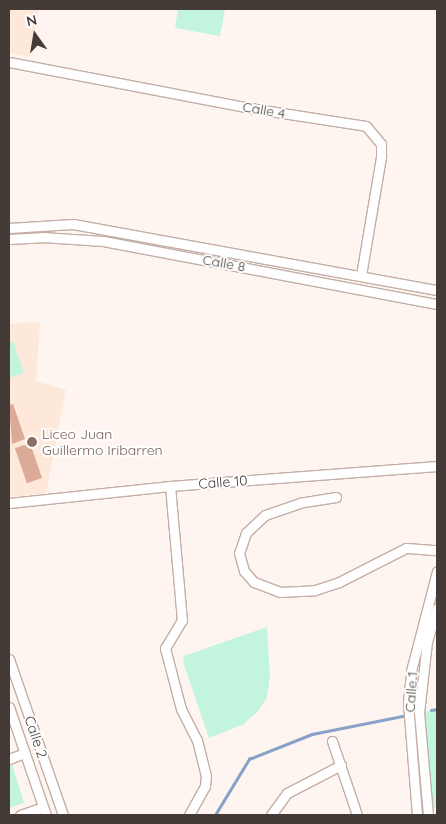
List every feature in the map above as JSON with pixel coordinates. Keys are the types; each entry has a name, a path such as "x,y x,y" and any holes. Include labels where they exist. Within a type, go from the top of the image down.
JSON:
{"street":[{"name":"Calle 4","path":"9,62 250,108 366,126 381,144 381,157 361,275"},
{"name":"Calle 8","path":"9,228 73,224 437,290"},
{"name":"Calle 8","path":"9,239 42,237 103,241 437,304"},
{"name":"Calle 10","path":"9,503 170,486 437,466"},
{"path":"170,486 182,620 165,648 181,709 197,740 206,776 205,786 189,815"},
{"path":"336,497 300,503 264,515 246,533 239,553 244,571 254,582 280,592 315,590 339,582 406,548 437,550"},
{"name":"Calle 1","path":"417,815 408,702 411,671 437,571"},
{"name":"Calle 1","path":"428,815 419,713 427,642 437,608"},
{"name":"Calle 2","path":"9,659 63,815"},
{"name":"Calle 2","path":"9,707 44,811"},
{"path":"332,741 357,815"},
{"path":"9,759 25,753"},
{"path":"270,815 287,793 341,765"},
{"path":"20,815 44,811"}],"shaded area":[{"path":"9,9 39,9 30,57 9,53"},
{"name":"Liceo Juan Guillermo Iribarren","path":"40,322 36,381 66,390 46,493 9,497 9,324"}],"green space":[{"path":"178,9 225,9 220,36 175,28"},
{"path":"13,341 24,373 9,378 9,343"},
{"path":"267,627 270,676 267,697 259,710 244,724 209,738 183,662 184,656"},
{"path":"437,709 437,809 427,800 419,713"},
{"path":"12,764 24,803 9,808 9,765"}],"building":[{"path":"13,404 25,439 12,444 9,405"},
{"path":"30,443 42,478 27,483 15,448"}],"waterway":[{"path":"431,710 437,709"},
{"path":"215,815 249,759 312,734 403,716"}],"place":[{"name":"Liceo Juan Guillermo Iribarren","path":"32,442"}]}
